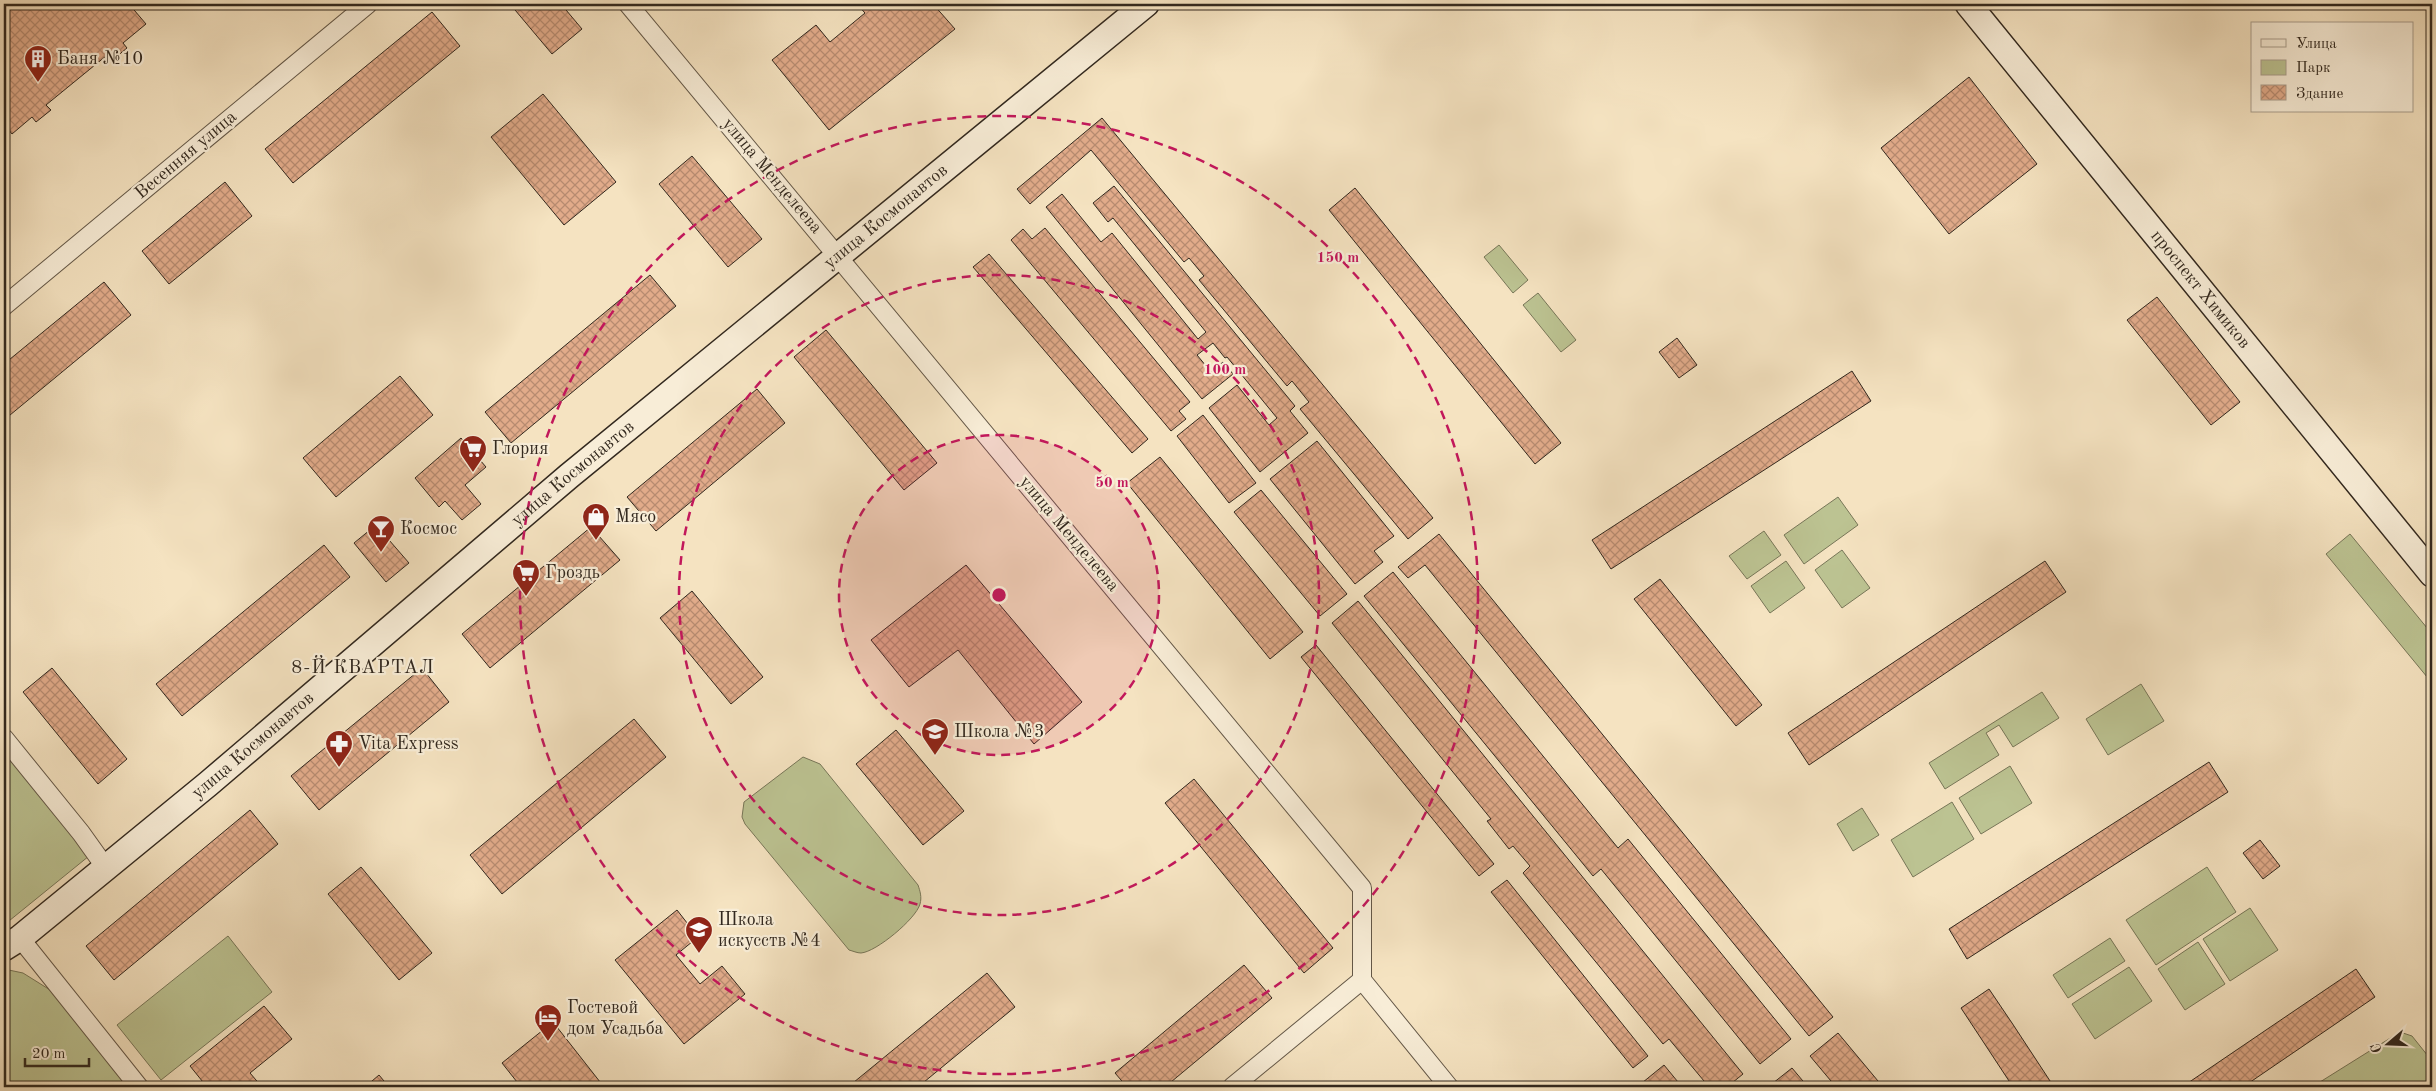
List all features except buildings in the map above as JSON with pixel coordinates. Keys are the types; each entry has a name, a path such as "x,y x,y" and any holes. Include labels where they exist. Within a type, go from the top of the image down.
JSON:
{"street":[{"name":"Весенняя улица","path":"4,306 368,4"},
{"name":"улица Менделеева","path":"628,4 1362,888 1362,980"},
{"name":"улица Космонавтов","path":"12,943 106,868 569,476 1146,4"},
{"name":"проспект Химиков","path":"1968,4 2432,574"},
{"path":"4,738 81,833 106,868"},
{"path":"12,943 139,1087"},
{"path":"1232,1087 1362,980 1449,1087"}],"green space":[{"path":"1499,245 1528,280 1513,293 1484,257"},
{"path":"1538,293 1576,340 1561,352 1523,305"},
{"path":"1838,497 1858,525 1804,564 1784,535"},
{"path":"1764,531 1781,555 1747,579 1729,556"},
{"path":"2350,534 2432,634 2432,683 2326,554"},
{"path":"1842,550 1870,588 1842,608 1815,570"},
{"path":"1786,561 1805,588 1770,613 1751,586"},
{"path":"2141,684 2164,721 2108,755 2086,719"},
{"path":"2042,692 2059,718 2013,747 1999,725 1986,733 1999,755 1945,789 1929,763"},
{"path":"4,752 89,856 4,925"},
{"path":"803,757 820,764 918,885 921,899 920,904 911,918 895,934 868,951 860,953 849,950 745,824 742,817 744,802"},
{"path":"2010,766 2032,803 1981,834 1959,798"},
{"path":"1952,802 1974,839 1913,877 1891,840"},
{"path":"1862,808 1879,835 1853,851 1837,824"},
{"path":"2207,867 2236,912 2156,965 2126,920"},
{"path":"2250,908 2278,950 2230,981 2203,939"},
{"path":"228,936 272,992 161,1080 117,1025"},
{"path":"2110,938 2125,961 2068,998 2053,975"},
{"path":"2198,942 2225,984 2185,1010 2158,969"},
{"path":"2129,967 2152,1001 2095,1039 2072,1004"},
{"path":"4,969 23,973 55,993 131,1087 4,1087"},
{"path":"2400,1032 2412,1036 2432,1061 2432,1087 2312,1087"}],"place":[{"name":"Баня №10","path":"38,83"},
{"name":"Глория","path":"473,473"},
{"name":"Мясо","path":"596,541"},
{"name":"Космос","path":"381,553"},
{"name":"Гроздь","path":"526,597"},
{"name":"Школа №3","path":"935,756"},
{"name":"Vita Express","path":"339,768"},
{"name":"Школа искусств №4","path":"699,954"},
{"name":"Гостевой дом Усадьба","path":"548,1042"}],"district":[{"name":"8-Й КВАРТАЛ","path":"363,668"}]}
